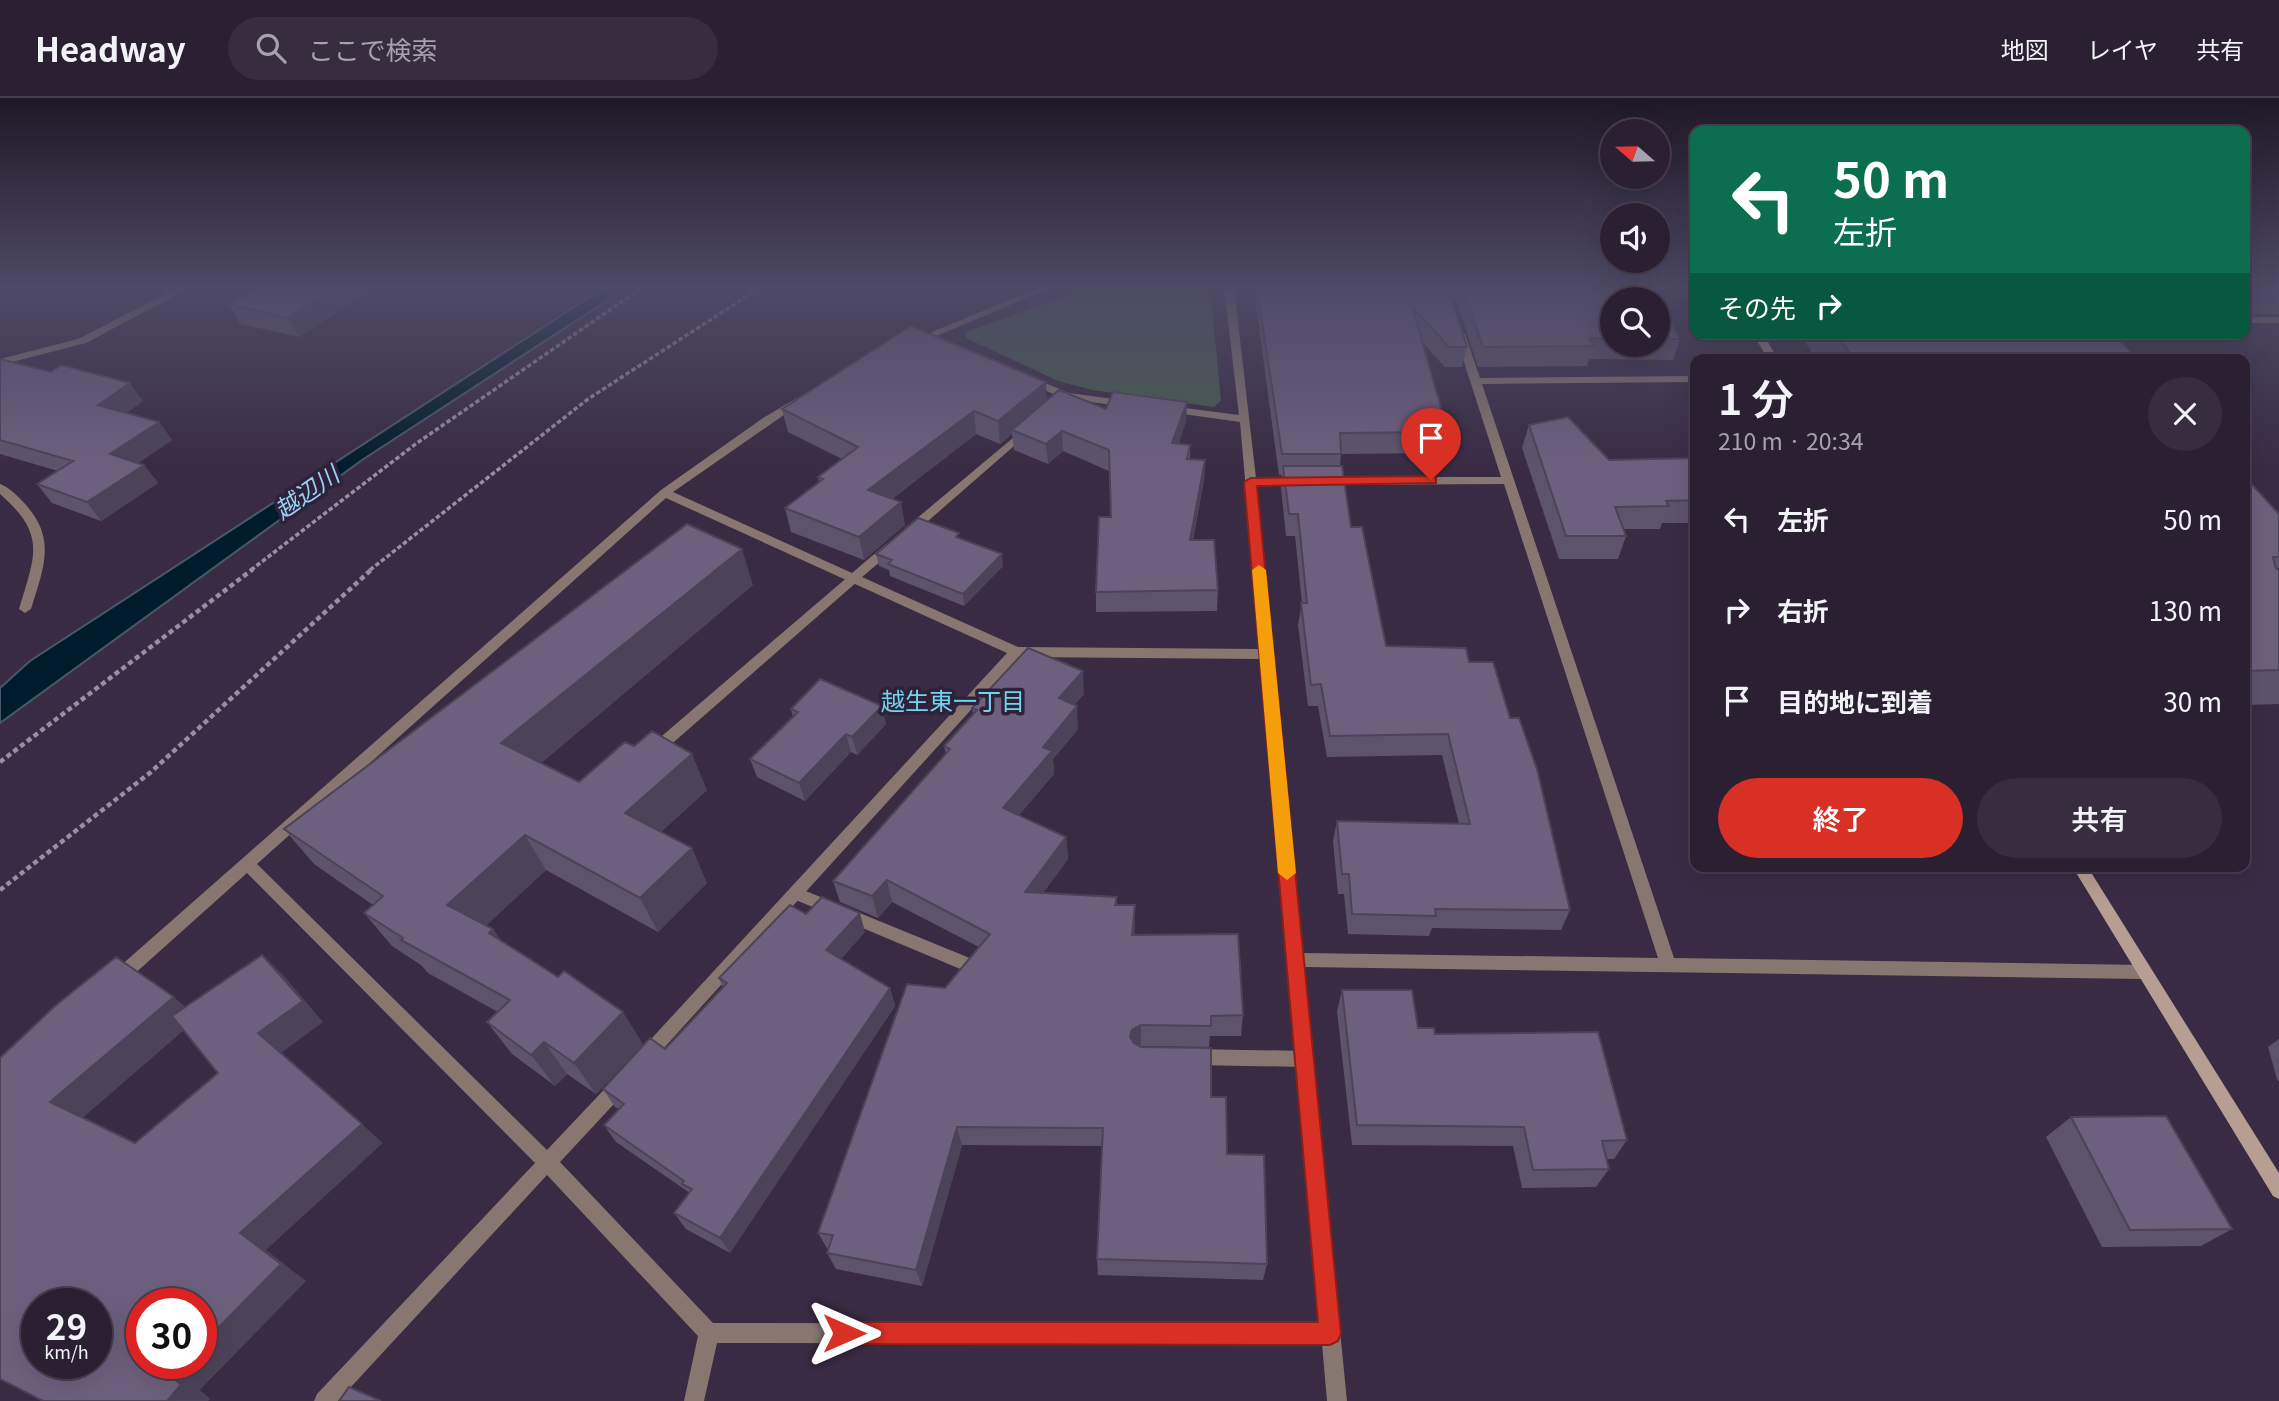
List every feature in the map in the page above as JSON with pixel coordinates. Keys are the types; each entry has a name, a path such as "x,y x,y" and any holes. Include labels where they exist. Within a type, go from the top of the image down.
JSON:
{"street":[{"path":"0,362 65,348"},
{"path":"1236,348 1337,1401"},
{"path":"1464,348 1669,967"},
{"path":"1017,374 1067,396 1135,405"},
{"path":"1475,381 1690,379"},
{"path":"104,991 665,493 767,420 812,393"},
{"path":"1057,405 1067,396"},
{"path":"1163,408 1245,419"},
{"path":"643,761 1037,422"},
{"path":"1318,481 1508,480"},
{"path":"1251,482 1305,481"},
{"path":"0,488 31,514 42,549 24,609"},
{"path":"665,493 1016,652 1267,654"},
{"path":"324,1401 548,1163 1016,652"},
{"path":"249,865 548,1163 709,1333 1330,1334"},
{"path":"2083,872 2279,1191"},
{"path":"796,893 971,966"},
{"path":"1295,960 2144,972"},
{"path":"1182,1057 1305,1059"},
{"path":"694,1401 709,1333"}],"path":[{"path":"0,762 417,443 555,348"},
{"path":"0,890 151,772 376,565 588,399 667,348"}],"green space":[{"path":"987,348 1216,348 1221,401 1214,407 1093,390 1058,381"}],"water":[{"name":"越辺川","path":"512,348 535,348 362,460 0,723 0,688 30,661"}],"building":[{"path":"877,348 964,348 1046,382 998,421 974,411 868,490 901,502 859,537 785,508 823,479 818,477 858,447 782,409"},
{"path":"1266,348 1424,348 1448,432 1340,433 1341,454 1282,454"},
{"path":"1846,348 2127,348 2132,354 1851,354"},
{"path":"0,359 51,372 61,365 130,383 98,405 159,422 110,454 144,465 87,502 37,484 73,461 0,440"},
{"path":"1059,390 1106,409 1113,392 1187,402 1172,443 1190,445 1187,459 1205,460 1190,540 1214,540 1218,590 1096,592 1099,517 1111,517 1109,450 1062,431 1046,444 1012,430"},
{"path":"1568,417 1609,460 1690,458 1690,500 1666,501 1669,506 1615,507 1626,536 1566,536 1529,425"},
{"path":"1283,466 1342,466 1351,527 1362,527 1386,646 1466,648 1469,662 1493,662 1510,718 1519,718 1537,769 1570,910 1435,909 1436,916 1352,914 1349,874 1342,874 1337,821 1470,824 1448,734 1330,736 1321,684 1311,685 1301,603 1307,603 1298,514 1289,514"},
{"path":"2250,482 2279,514 2279,557 2273,557 2276,569 2279,569 2279,670 2250,671"},
{"path":"918,518 959,533 956,537 1002,554 963,594 888,564 892,560 876,554"},
{"path":"687,524 742,549 501,743 579,782 625,742 634,746 652,731 692,754 625,813 692,848 640,898 525,835 447,905 493,929 489,933 558,977 564,971 623,1012 574,1063 544,1042 531,1055 487,1022 510,1000 401,940 403,938 364,913 383,896 284,829"},
{"path":"1028,648 1083,671 1059,698 1077,706 1043,747 1052,751 1003,808 1066,837 1025,892 1117,897 1115,905 1135,905 1132,935 1238,934 1243,1015 1211,1016 1211,1026 1141,1025 1132,1030 1130,1037 1141,1047 1211,1048 1211,1097 1226,1097 1227,1154 1264,1155 1267,1264 1097,1259 1103,1128 957,1127 916,1270 827,1253 833,1235 818,1233 907,984 945,988 990,934 887,880 872,896 833,881 950,749 944,746 977,710 972,708"},
{"path":"820,679 882,706 852,737 846,734 799,783 750,759 798,712 791,709"},
{"path":"822,897 860,913 826,950 890,988 720,1238 674,1213 692,1189 682,1184 684,1181 604,1125 624,1104 603,1089 650,1038 665,1049 727,983 719,978 790,905 806,914"},
{"path":"262,955 303,1001 258,1033 362,1124 240,1233 281,1264 217,1329 217,1288 126,1288 126,1379 174,1379 181,1385 167,1401 43,1401 0,1379 0,1058 55,1006 116,957 174,997 50,1102 135,1143 218,1073 172,1016"},
{"path":"1342,990 1412,990 1418,1028 1434,1028 1435,1034 1598,1032 1627,1140 1602,1141 1609,1169 1533,1170 1524,1127 1357,1125"},
{"path":"2166,1116 2232,1229 2130,1230 2071,1117"},
{"path":"349,1387 381,1401 339,1401"}],"slow traffic":[{"path":"1259,570 1287,873"}],"district":[{"name":"越生東一丁目","path":"953,702"}],"route":[{"path":"844,1333 1330,1334 1251,482 1431,480"}]}
